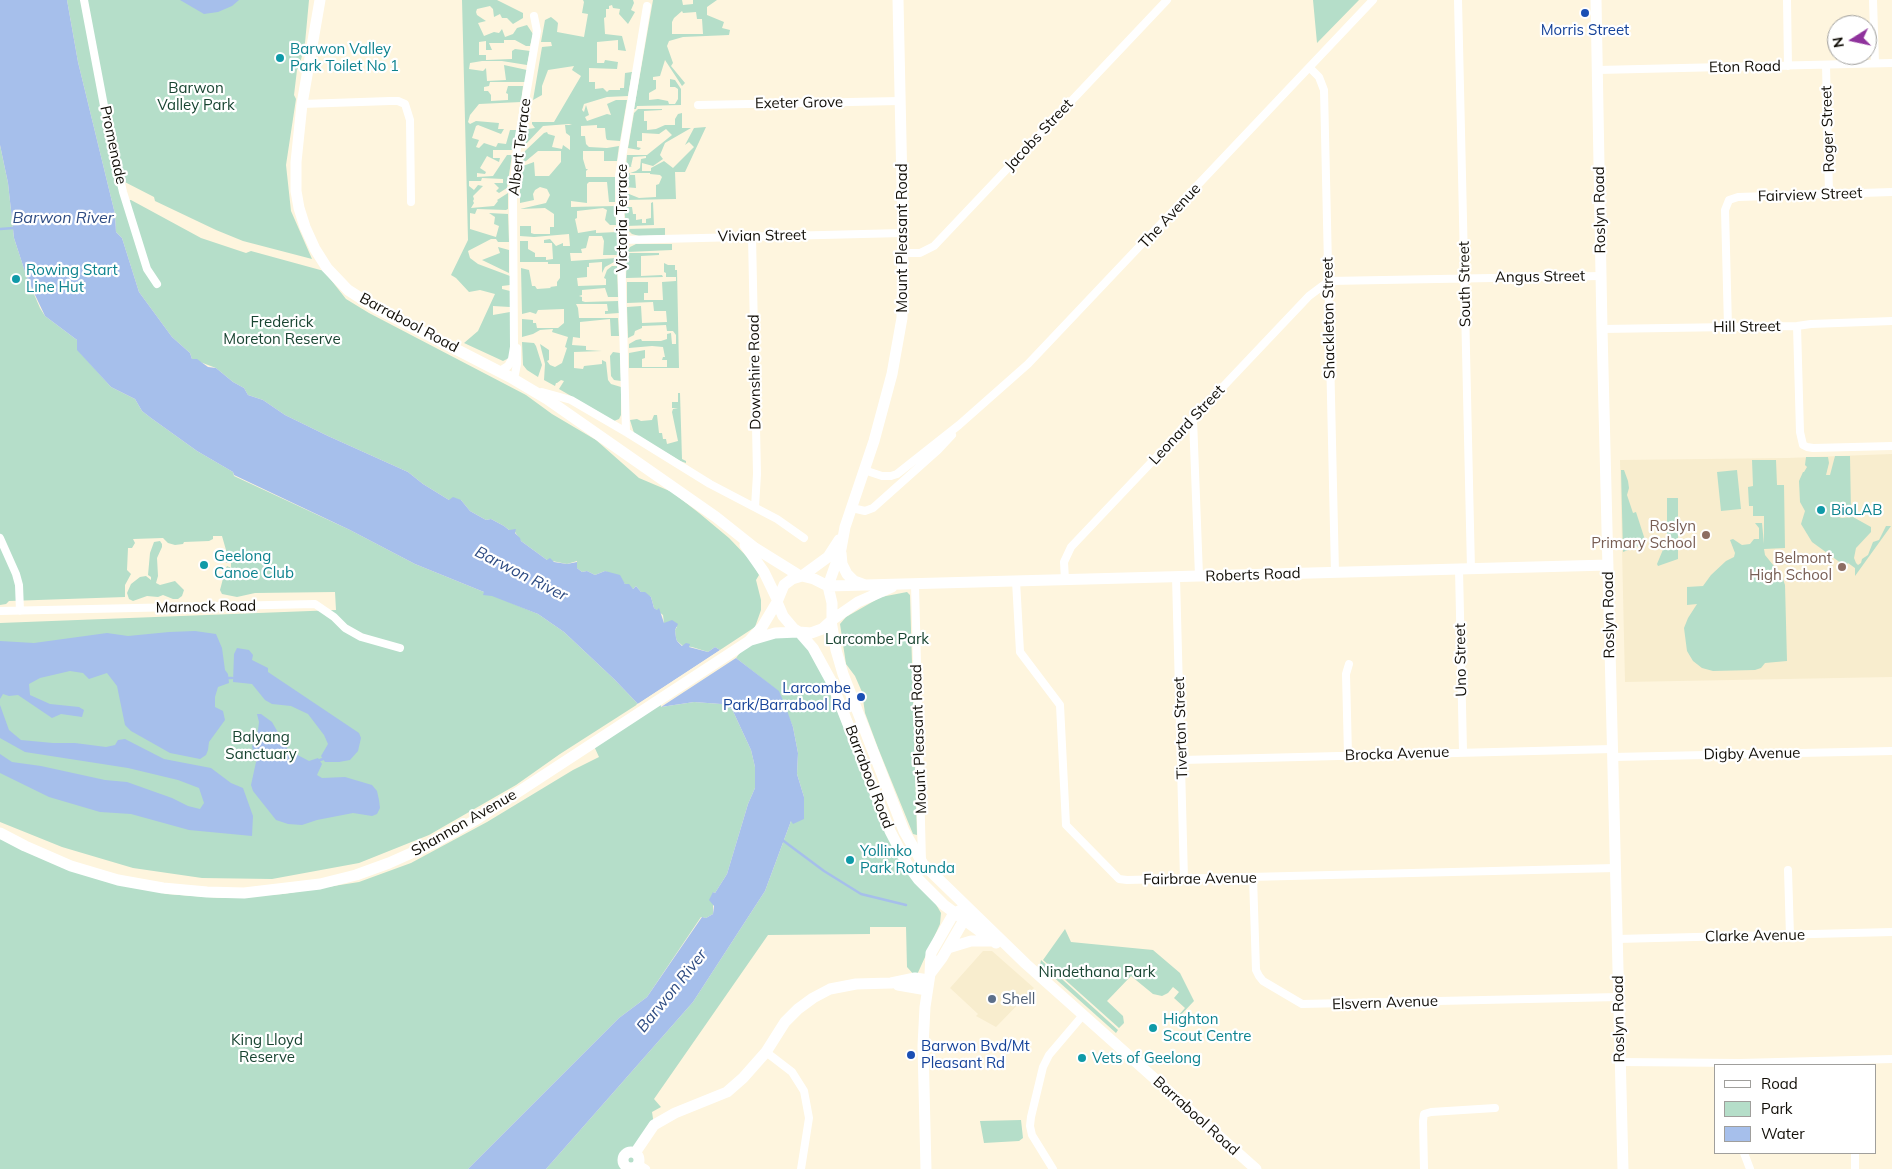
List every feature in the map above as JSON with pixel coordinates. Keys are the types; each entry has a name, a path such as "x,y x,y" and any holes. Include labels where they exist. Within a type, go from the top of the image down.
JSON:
{"street":[{"name":"Promenade","path":"84,0 108,127 123,192 147,269 157,284"},
{"name":"Barrabool Road","path":"320,0 302,104 296,162 296,191 299,208 315,249 327,268 348,290 376,308 529,388 619,448 716,517 755,548 801,576"},
{"name":"Mount Pleasant Road","path":"828,586 876,431 898,348 902,318 903,233 898,0"},
{"name":"Jacobs Street","path":"903,254 920,253 934,246 1167,0"},
{"name":"The Avenue","path":"864,470 882,476 895,475 959,426 1028,364 1373,0"},
{"name":"South Street","path":"1458,0 1464,278 1465,569"},
{"name":"Roslyn Road","path":"1596,0 1602,329 1623,1169"},
{"path":"1787,0 1788,66"},
{"path":"1873,0 1873,15"},
{"name":"Victoria Terrace","path":"626,432 620,171 647,6"},
{"name":"Albert Terrace","path":"500,372 508,366 512,359 515,339 512,198 517,148 537,32 534,16"},
{"name":"Eton Road","path":"1877,64 1892,63"},
{"name":"Eton Road","path":"1598,70 1826,65"},
{"name":"Roger Street","path":"1826,65 1829,194"},
{"name":"Shackleton Street","path":"1310,68 1319,77 1324,90 1335,572"},
{"path":"302,104 398,101 405,104 410,120 411,202"},
{"name":"Exeter Grove","path":"698,105 900,101"},
{"name":"Fairview Street","path":"1728,327 1725,210 1729,200 1738,197 1892,192"},
{"name":"Vivian Street","path":"621,240 903,233"},
{"name":"Downshire Road","path":"752,236 757,474 755,507"},
{"name":"Angus Street","path":"1328,281 1601,276"},
{"name":"Leonard Street","path":"1065,580 1064,562 1071,547 1309,296 1328,281"},
{"name":"Hill Street","path":"1602,329 1798,326 1892,321"},
{"path":"1798,326 1800,432 1803,444 1813,448 1892,446"},
{"name":"Albert Terrace","path":"514,379 518,354 515,339"},
{"name":"Barrabool Road","path":"529,388 570,400 710,484 777,519 804,538"},
{"path":"1193,418 1199,576"},
{"name":"The Avenue","path":"852,508 864,511 873,508 938,450 959,426"},
{"name":"Mount Pleasant Road","path":"801,576 828,557 846,527"},
{"name":"Barrabool Road","path":"735,533 764,572 777,600"},
{"path":"0,538 16,574 19,586 20,611"},
{"path":"841,549 842,564 849,576 856,582 871,585"},
{"name":"Roberts Road","path":"828,586 1608,565"},
{"name":"Uno Street","path":"1463,752 1465,569"},
{"path":"801,576 821,581 828,586 832,603 831,621 815,632 799,632 783,616 777,600 784,585 801,576"},
{"name":"Tiverton Street","path":"1176,577 1184,879"},
{"name":"Fairbrae Avenue","path":"1016,581 1020,652 1060,705 1066,826 1119,878 1127,880 1253,878 1615,868"},
{"name":"Mount Pleasant Road","path":"915,584 922,864"},
{"name":"Roberts Road","path":"831,621 858,602 898,585"},
{"name":"Shannon Avenue","path":"0,833 71,866 118,880 163,888 244,893 320,884 356,875 390,863 436,842 477,819 586,748 749,641 762,627 777,600"},
{"name":"Marnock Road","path":"0,611 315,604 334,616 345,628 360,637 400,648"},
{"name":"Barrabool Road","path":"831,621 839,663 907,836 922,864 1026,964 1256,1169"},
{"name":"Barrabool Road","path":"799,632 813,648 831,681 892,837 907,864 918,879 959,916 1026,964"},
{"name":"Shannon Avenue","path":"749,641 775,633 799,632"},
{"path":"1348,755 1346,674 1349,664"},
{"name":"Digby Avenue","path":"1613,753 1892,751"},
{"name":"Brocka Avenue","path":"1182,760 1463,752 1613,753"},
{"name":"Mount Pleasant Road","path":"907,836 916,842 920,841 922,834"},
{"path":"1788,870 1790,936"},
{"name":"Elsvern Avenue","path":"1253,878 1256,970 1258,976 1263,981 1302,1004 1619,996"},
{"path":"926,1169 923,1046 931,953 967,907"},
{"path":"929,981 948,948 959,916"},
{"name":"Clarke Avenue","path":"1617,939 1892,932"},
{"path":"948,948 971,940 994,941"},
{"path":"634,1164 654,1125 675,1113 727,1092 743,1078 766,1052 785,1022 813,998 830,989 856,984 891,983 915,978 929,981"},
{"path":"1053,1169 1032,1135 1031,1117 1049,1055 1083,1015"},
{"path":"766,1052 792,1072 804,1091 809,1118 801,1169"},
{"path":"1620,1062 1740,1064 1854,1062 1892,1059"},
{"path":"1424,1169 1424,1114 1495,1108"},
{"path":"1744,1154 1750,1169"},
{"path":"1855,1154 1855,1169"}],"shaded area":[{"name":"Roslyn Primary School","path":"1892,454 1892,677 1625,682 1620,460 1787,458"},
{"name":"Shell","path":"983,951 992,951 1034,988 996,1027 976,1016 978,1014 950,988"}],"green space":[{"name":"Frederick Moreton Reserve","path":"67,0 309,0 305,43 297,70 294,95 296,99 286,165 291,211 312,259 243,241 216,230 155,201 154,197 117,178 123,201 131,200 201,238 246,253 251,251 324,271 346,299 369,313 526,395 552,414 596,440 639,478 672,492 699,513 729,538 751,561 759,575 756,580 761,600 761,610 755,627 720,650 715,647 708,652 683,646 676,638 675,630 677,627 664,623 663,615 654,608 651,597 641,592 636,586 633,589 620,578 605,571 595,575 587,571 582,572 577,568 577,561 567,564 547,560 521,541 515,532 491,519 486,520 470,511 461,500 449,500 408,472 285,415 263,400 248,395 244,388 233,382 216,368 192,359 190,353 172,337 139,292 122,238 116,232 115,214 78,62"},
{"path":"462,0 497,0 523,13 523,18 513,24 507,18 502,18 500,14 494,17 493,9 490,6 477,9 477,15 486,21 478,23 484,36 494,32 499,33 502,29 505,37 513,34 517,28 527,25 533,34 530,46 515,40 504,40 504,43 489,43 492,50 486,50 486,41 479,42 479,55 486,55 486,60 512,59 512,51 515,49 530,51 527,65 502,61 482,61 470,63 469,69 483,71 486,68 487,81 506,80 504,65 527,70 525,82 490,82 489,86 484,87 484,91 488,91 491,95 491,101 508,100 508,94 506,93 508,86 523,86 521,102 479,104 470,115 468,122 470,124 476,121 499,123 498,129 504,129 501,134 478,125 476,126 472,138 479,140 476,147 479,148 484,143 496,147 498,143 506,144 510,130 517,130 513,150 493,150 493,158 500,158 499,162 487,156 480,168 486,172 485,174 477,173 477,177 493,176 507,155 512,155 507,188 499,193 496,191 499,188 494,183 503,183 503,179 482,178 481,181 469,181 469,186 474,190 478,185 483,186 473,196 474,203 471,208 494,206 497,200 508,193 508,209 477,209 475,214 470,213 470,229 496,237 499,226 494,224 495,217 489,213 508,214 509,242 498,242 496,239 491,239 468,251 470,258 478,264 510,276 510,285 502,286 502,289 510,291 510,307 493,306 493,315 510,312 511,353 509,358 503,361 464,343 478,331 495,294 480,290 469,292 451,275 468,240"},
{"path":"583,0 633,0 634,3 631,10 635,12 628,24 619,14 620,9 613,8 612,5 609,6 609,9 606,9 606,17 604,18 605,34 622,36 626,51 618,50 618,40 597,42 597,63 604,63 605,60 618,62 617,69 589,68 589,82 595,82 595,89 603,88 607,92 624,88 625,73 632,72 628,96 607,97 584,104 582,110 584,112 586,105 589,115 585,117 587,121 607,114 611,115 607,104 616,100 627,100 620,141 607,140 605,128 597,128 597,125 581,126 581,136 585,136 586,144 589,147 607,148 619,146 617,161 604,161 604,151 583,151 583,159 586,169 588,169 586,177 615,177 615,202 609,202 607,182 589,182 587,184 587,203 571,201 571,207 615,206 616,225 610,225 605,220 607,210 603,208 577,211 577,218 575,219 578,233 596,230 596,233 617,232 617,255 603,255 604,241 602,236 589,236 586,248 581,249 582,253 570,253 571,261 617,258 616,261 605,267 602,273 602,262 589,263 587,277 577,278 578,286 606,285 606,279 604,278 607,270 612,266 617,266 618,297 608,297 605,288 582,290 582,295 579,296 585,302 618,301 619,313 605,314 605,311 608,311 607,304 576,304 579,318 618,318 619,336 611,336 610,319 580,322 580,338 573,337 572,345 586,346 586,350 602,351 574,352 574,368 583,369 584,366 602,364 602,360 606,362 608,380 611,384 621,387 621,415 619,419 614,421 559,389 564,381 561,380 555,386 544,380 545,364 540,344 549,350 549,360 547,361 555,367 562,363 568,337 552,332 553,329 540,330 522,337 522,319 533,320 537,328 558,328 564,323 564,309 538,310 536,314 530,312 522,314 521,268 529,270 532,286 535,286 537,289 551,288 557,286 560,278 560,264 520,262 520,241 528,241 528,249 535,253 535,257 546,257 546,260 553,259 552,243 544,243 544,240 550,239 556,246 563,243 563,246 570,246 569,234 534,237 520,236 520,226 531,226 531,233 534,234 550,234 550,227 554,227 554,214 545,208 520,209 546,203 550,195 547,189 540,187 533,194 534,200 520,203 520,188 523,166 534,162 535,176 549,176 561,162 561,151 538,151 523,162 525,151 544,133 547,132 555,136 552,147 562,149 563,145 570,150 570,136 566,133 565,125 572,125 569,124 543,126 525,145 528,129 535,128 532,122 554,122 581,76 572,70 574,66 548,70 542,86 542,95 533,100 542,47 552,46 551,42 541,42 545,20 551,17 558,23 557,32 584,37 588,14 582,13"},
{"path":"653,0 682,0 683,5 693,4 693,0 717,0 707,7 707,15 724,22 722,28 730,30 729,35 683,37 669,41 667,46 673,63 671,66 685,83 682,86 665,60 660,76 653,77 653,80 656,80 656,89 649,93 649,100 658,99 668,101 669,104 675,104 678,99 678,89 670,87 670,79 675,80 681,89 681,105 637,106 634,109","holes":["682,11 683,13 696,12 697,19 702,19 703,34 672,34 674,18"]},
{"path":"1313,0 1359,0 1317,43"},
{"path":"638,109 662,109 644,111 644,121 647,121 647,130 665,125 675,125 675,119 678,114 682,113 682,128 691,128 665,143 660,155 663,159 653,166 642,163 642,171 651,171 651,168 664,161 673,168 694,147 689,142 685,145 694,128 706,127 685,172 675,172 676,199 624,200 624,192 639,198 656,197 656,185 659,184 662,177 650,173 630,173 640,168 641,159 646,158 646,156 633,157 632,166 626,169 627,155 647,155 672,135 666,129 659,134 642,133 642,141 637,141 637,147 641,148 639,150 628,148 634,113"},
{"name":"Balyang Sanctuary","path":"0,145 8,183 14,238 27,278 40,308 45,316 77,340 78,350 111,387 135,399 142,411 197,451 233,472 234,476 350,530 415,564 484,592 484,595 492,595 538,614 564,632 638,704 516,785 429,835 359,863 272,879 202,878 133,868 62,847 0,822 0,623 336,610 335,592 255,593 237,597 222,594 220,590 225,571 227,566 231,568 231,563 226,563 226,550 222,536 213,536 213,539 209,541 184,542 183,544 175,545 168,543 163,538 133,539 135,543 132,548 128,548 127,570 131,574 125,585 125,597 9,601 6,604 0,605"},
{"path":"630,173 630,175 635,175 636,188 624,187 624,175"},
{"path":"653,202 654,225 626,226 624,207 632,207 633,214 636,214 636,220 642,219 642,223 646,223 646,219 651,218 651,203"},
{"path":"665,228 665,235 639,236 632,234 627,229"},
{"path":"636,244 672,244 672,250 627,252 630,247"},
{"path":"498,247 509,250 509,273 482,260 500,253"},
{"path":"627,253 659,253 659,255 641,256 641,276 662,275 663,277 626,278"},
{"path":"664,263 675,265 675,270 677,270 679,368 629,368 629,353 645,350 642,367 667,367 667,360 662,360 665,357 663,347 629,348 629,344 636,340 661,341 667,339 667,334 671,333 672,344 676,344 676,335 673,331 667,331 666,325 642,326 642,328 635,331 634,335 628,338 627,307 641,306 642,323 667,322 666,311 654,311 653,302 627,303 627,282 648,282 648,293 644,293 644,300 663,300 662,282 676,281 676,277 666,277"},
{"path":"522,342 534,343 536,346 542,365 538,377 523,365"},
{"path":"613,352 620,353 621,381 614,380 611,376 610,356"},
{"path":"678,393 680,393 682,459 686,463 634,433 630,420 652,420 654,415 657,415 659,433 662,433 663,439 666,439 667,444 678,441 672,412 673,409 678,408 672,408 672,402 678,402"},
{"path":"1835,456 1850,456 1851,512 1845,512 1839,508 1835,511 1837,516 1841,518 1853,517 1871,527 1871,532 1856,548 1854,558 1858,565 1868,555 1873,542 1879,540 1886,526 1891,526 1855,576 1855,568 1848,563 1845,566 1812,542 1801,524 1805,511 1800,502 1799,481 1807,467 1805,465 1806,457 1828,457 1829,463 1826,475 1830,475"},
{"path":"1752,460 1776,460 1777,485 1784,485 1785,548 1764,549 1765,555 1782,576 1785,585 1787,661 1765,663 1761,668 1755,670 1713,671 1702,668 1693,661 1687,651 1684,628 1697,604 1687,605 1687,587 1703,586 1711,575 1726,561 1734,557 1735,553 1730,540 1733,539 1742,545 1750,544 1754,539 1759,539 1759,528 1755,523 1762,523 1764,544 1764,516 1753,516 1753,506 1749,506 1748,487 1753,486"},
{"path":"1621,470 1624,470 1628,481 1627,495 1633,513 1636,512 1646,543 1623,552"},
{"path":"1737,470 1741,509 1721,511 1717,472"},
{"path":"1667,498 1678,498 1678,559 1658,566 1657,564 1667,540"},
{"path":"160,541 162,547 157,558 158,576 156,583 160,585 175,581 184,590 182,596 178,599 173,599 163,595 158,597 147,596 133,601 129,599 127,593 131,584 140,577 146,576 151,580 151,577 148,575 150,553 154,542"},
{"name":"Larcombe Park","path":"907,592 910,595 917,835 913,834 878,748 865,713 862,692 855,676 846,664 840,624 846,617 881,597"},
{"path":"798,632 813,648 865,782 941,913 940,924 916,977 907,967 906,927 870,927 870,934 768,935 654,1099 661,1107 652,1112 654,1125 638,1157 639,1161 636,1166 626,1166 624,1169 546,1169 693,1002 765,891 791,821 804,797 797,774 798,753 793,727 778,691 736,658 749,641"},
{"name":"King Lloyd Reserve","path":"660,699 661,707 694,702 721,704 732,709 751,750 755,767 755,788 748,804 727,874 715,893 713,892 713,914 706,918 701,917 647,997 619,1018 468,1169 0,1169 0,839 166,894 221,898 283,894 359,882 411,863 487,822 573,770 599,757 593,744"},
{"name":"Nindethana Park","path":"1065,929 1071,942 1153,950 1180,973 1194,1001 1178,1018 1185,1008 1174,998 1179,992 1173,987 1162,996 1153,994 1131,976 1107,1001 1123,1016 1124,1023 1119,1028 1043,960"},
{"path":"1041,960 1118,1030 1116,1033 1040,965"},
{"path":"1021,1120 1023,1138 1019,1141 984,1143 980,1121"}],"water":[{"name":"Barwon River","path":"0,0 67,0 78,62 115,214 116,232 122,238 139,292 172,337 190,353 192,359 197,359 208,367 216,368 233,382 244,388 248,395 263,400 285,415 408,472 449,500 453,497 461,500 470,511 486,520 491,519 509,530 516,529 515,533 521,541 547,560 550,558 554,562 567,564 577,562 577,568 582,572 587,571 595,575 605,571 620,575 625,584 629,584 633,589 636,586 641,592 645,592 651,597 654,608 657,610 659,608 664,623 672,620 678,624 675,630 676,638 682,646 686,643 690,644 689,647 708,652 715,647 720,650 638,704 564,632 538,614 492,596 483,595 484,592 415,564 350,530 234,475 233,472 197,451 151,418 142,411 135,399 111,387 77,350 77,340 45,316 27,278 14,238 8,183 0,145"},
{"path":"180,0 239,0 232,6 218,12 204,14"},
{"path":"195,631 216,634 222,648 229,683 218,687 215,697 215,707 223,711 225,720 209,742 206,755 200,759 170,753 131,731 125,725 117,686 107,673 89,679 83,673 70,671 40,678 29,684 30,695 50,704 79,707 84,710 82,717 61,714 52,718 18,695 9,696 3,694 0,699 0,641 34,643 107,633 128,636"},
{"path":"237,648 249,650 253,655 252,660 268,668 268,672 359,733 361,738 358,751 350,760 325,762 321,756 328,744 324,735 308,714 291,706 272,704 265,700 252,684 233,682 234,654"},
{"name":"Barwon River","path":"736,658 779,691 785,705 793,727 798,753 797,774 804,797 804,819 793,824 791,821 765,891 693,1002 546,1169 468,1169 619,1018 647,997 702,917 706,918 713,914 714,906 709,900 727,874 748,804 755,788 755,767 751,750 732,709 721,704 694,702 661,707"},
{"path":"0,705 9,730 21,740 106,747 115,745 118,740 125,739 164,759 211,768 231,783 243,788 253,816 252,836 189,830 131,814 100,812 49,797 0,773 0,754 12,762 41,766 105,780 127,782 200,809 204,803 199,788 178,780 128,768 25,752 0,738"},
{"path":"257,714 261,714 272,722 288,750 309,761 318,758 322,764 317,775 322,778 345,777 372,785 377,791 379,800 380,808 377,814 372,816 353,813 302,825 288,824 276,820 253,791 251,785 256,762 252,747 258,730"}],"pier":[{"path":"722,649 721,652 639,706 636,705"}],"waterway":[{"path":"0,229 14,228"},
{"path":"781,839 824,871 861,894 906,905"}],"place":[{"name":"Morris Street","path":"1585,13"},
{"name":"Barwon Valley Park Toilet No 1","path":"280,58"},
{"name":"Rowing Start Line Hut","path":"16,279"},
{"name":"BioLAB","path":"1821,510"},
{"name":"Roslyn Primary School","path":"1706,535"},
{"name":"Geelong Canoe Club","path":"204,565"},
{"name":"Belmont High School","path":"1842,567"},
{"name":"Larcombe Park/Barrabool Rd","path":"861,697"},
{"name":"Yollinko Park Rotunda","path":"850,860"},
{"name":"Shell","path":"992,999"},
{"name":"Highton Scout Centre","path":"1153,1028"},
{"name":"Barwon Bvd/Mt Pleasant Rd","path":"911,1055"},
{"name":"Vets of Geelong","path":"1082,1058"}],"park label":[{"name":"Barwon Valley Park","path":"196,96"}]}
